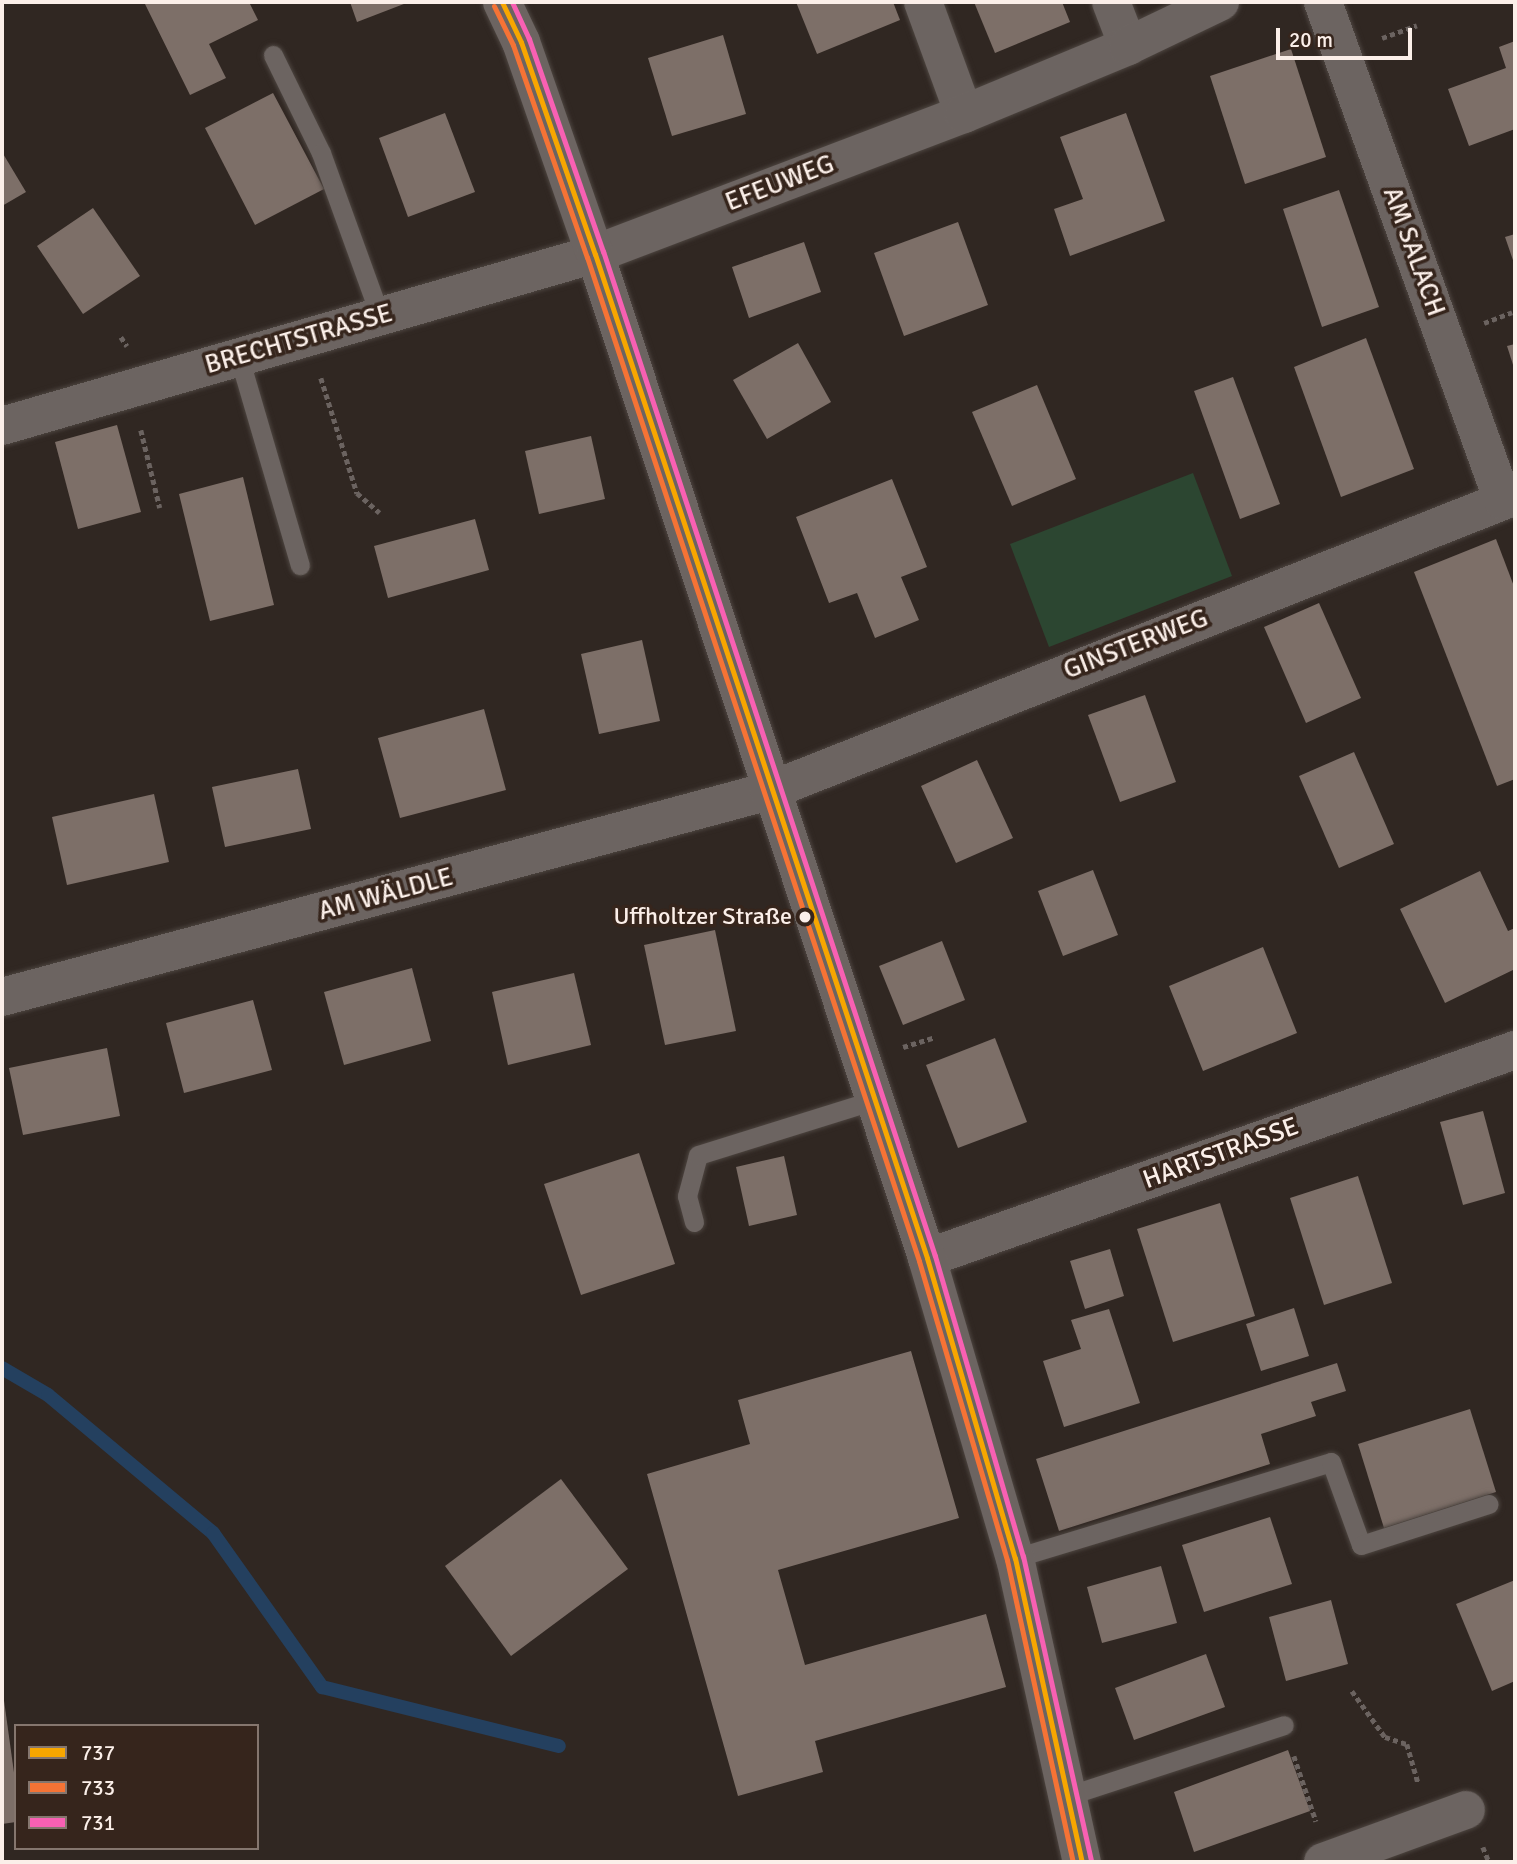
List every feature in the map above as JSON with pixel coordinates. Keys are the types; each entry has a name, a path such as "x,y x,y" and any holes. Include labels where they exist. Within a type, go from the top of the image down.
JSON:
{"street":[{"path":"502,2 521,42 596,254 769,791 927,1258 1014,1558 1082,1862"},
{"path":"923,2 964,114"},
{"path":"1111,2 1128,47"},
{"name":"EFEUWEG","path":"596,254 964,114 1128,47 1220,2"},
{"name":"AM SALACH","path":"1323,2 1503,501"},
{"name":"BRECHTSTRASSE","path":"2,426 596,254"},
{"name":"GINSTERWEG","path":"769,791 1503,501"},
{"name":"AM WÄLDLE","path":"2,997 769,791"},
{"name":"HARTSTRASSE","path":"927,1258 1515,1050"},
{"path":"1326,1861 1448,1817"}],"lane":[{"path":"274,55 321,153 380,316"},
{"path":"239,357 300,565"},
{"path":"694,1222 687,1196 698,1155 875,1100"},
{"path":"1014,1558 1331,1462 1361,1545 1489,1504"},
{"path":"1068,1796 1284,1725"}],"path":[{"path":"307,337 357,493 380,513"},
{"path":"130,388 160,508"},
{"path":"1352,1690 1385,1737 1407,1744 1448,1817"},
{"path":"1284,1725 1326,1861"}],"green space":[{"path":"1193,473 1232,576 1049,647 1010,544"}],"building":[{"path":"144,2 249,2 258,20 209,44 226,78 190,95"},
{"path":"350,2 409,2 357,22"},
{"path":"796,2 893,2 900,20 817,54"},
{"path":"974,2 1062,2 1070,22 995,53"},
{"path":"723,35 746,114 672,136 648,58"},
{"path":"1515,41 1515,129 1469,146 1448,89 1506,68 1499,47"},
{"path":"1291,49 1326,157 1245,184 1210,76"},
{"path":"273,93 324,189 255,225 205,128"},
{"path":"445,113 475,192 408,217 379,138"},
{"path":"1126,113 1165,221 1070,256 1054,209 1083,199 1060,137"},
{"path":"2,152 26,192 2,206"},
{"path":"1339,190 1379,307 1322,327 1283,209"},
{"path":"93,208 140,276 83,314 37,246"},
{"path":"958,222 988,305 904,336 874,253"},
{"path":"1515,234 1515,266 1505,237"},
{"path":"804,242 821,292 749,318 732,267"},
{"path":"1366,338 1414,469 1341,497 1294,367"},
{"path":"798,343 831,402 767,439 733,380"},
{"path":"1515,344 1515,371 1507,346"},
{"path":"1233,377 1280,504 1240,519 1194,391"},
{"path":"1037,385 1076,479 1012,506 972,412"},
{"path":"117,425 141,512 78,529 55,442"},
{"path":"591,436 605,499 539,514 525,451"},
{"path":"243,477 274,605 210,621 179,494"},
{"path":"892,479 927,567 901,577 919,620 875,638 857,593 829,603 796,517"},
{"path":"475,519 489,570 388,598 374,546"},
{"path":"1496,539 1515,589 1515,779 1497,786 1414,572"},
{"path":"1319,603 1361,698 1306,723 1264,627"},
{"path":"642,640 660,721 599,734 581,654"},
{"path":"1145,695 1176,782 1120,802 1088,715"},
{"path":"484,709 506,790 400,818 378,738"},
{"path":"1354,752 1394,844 1339,868 1299,776"},
{"path":"977,760 1013,838 956,863 921,786"},
{"path":"298,769 311,829 225,847 212,787"},
{"path":"154,794 169,862 67,885 52,817"},
{"path":"1093,870 1118,935 1063,956 1038,891"},
{"path":"1480,871 1508,931 1515,928 1515,969 1445,1003 1400,909"},
{"path":"715,930 736,1031 665,1045 644,945"},
{"path":"942,941 965,1000 903,1025 879,966"},
{"path":"1263,947 1297,1033 1203,1071 1169,986"},
{"path":"412,968 431,1041 344,1065 324,992"},
{"path":"574,973 591,1045 508,1065 492,992"},
{"path":"253,1000 272,1070 184,1093 166,1023"},
{"path":"995,1038 1027,1122 958,1148 926,1065"},
{"path":"107,1048 120,1116 23,1135 9,1068"},
{"path":"1483,1111 1505,1193 1463,1205 1440,1122"},
{"path":"639,1153 675,1264 581,1295 544,1184"},
{"path":"784,1156 797,1215 749,1226 736,1167"},
{"path":"1358,1176 1392,1283 1324,1305 1290,1198"},
{"path":"1220,1203 1255,1316 1173,1342 1137,1229"},
{"path":"1110,1249 1124,1296 1085,1309 1070,1261"},
{"path":"1294,1308 1309,1356 1261,1371 1246,1324"},
{"path":"1109,1309 1140,1403 1064,1427 1043,1361 1081,1349 1071,1320"},
{"path":"911,1351 959,1518 778,1570 805,1665 986,1614 1006,1687 815,1741 823,1772 738,1796 647,1474 750,1444 738,1400"},
{"path":"1337,1363 1346,1391 1311,1402 1316,1416 1261,1434 1270,1464 1059,1531 1036,1459"},
{"path":"1470,1409 1496,1492 1384,1528 1358,1444"},
{"path":"561,1479 628,1569 511,1656 445,1566"},
{"path":"1270,1517 1292,1584 1204,1612 1182,1545"},
{"path":"1161,1566 1177,1623 1102,1643 1087,1587"},
{"path":"1515,1580 1515,1681 1492,1691 1456,1604"},
{"path":"1331,1600 1348,1664 1286,1681 1269,1617"},
{"path":"1206,1654 1225,1707 1134,1740 1115,1688"},
{"path":"2,1686 14,1773 14,1822 2,1824"},
{"path":"1288,1750 1310,1811 1194,1852 1174,1792"}],"waterway":[{"path":"2,1368 48,1395 213,1533 322,1687 559,1746"}],"transit line":[{"name":"737","path":"502,2 521,42 595,254 927,1258 1015,1558 1082,1862"},
{"name":"731","path":"512,2 529,39 603,251 935,1256 1023,1556 1091,1860"},
{"name":"733","path":"494,6 513,45 587,257 919,1261 1007,1560 1073,1862"}],"place":[{"name":"Uffholtzer Straße","path":"805,917"}]}
